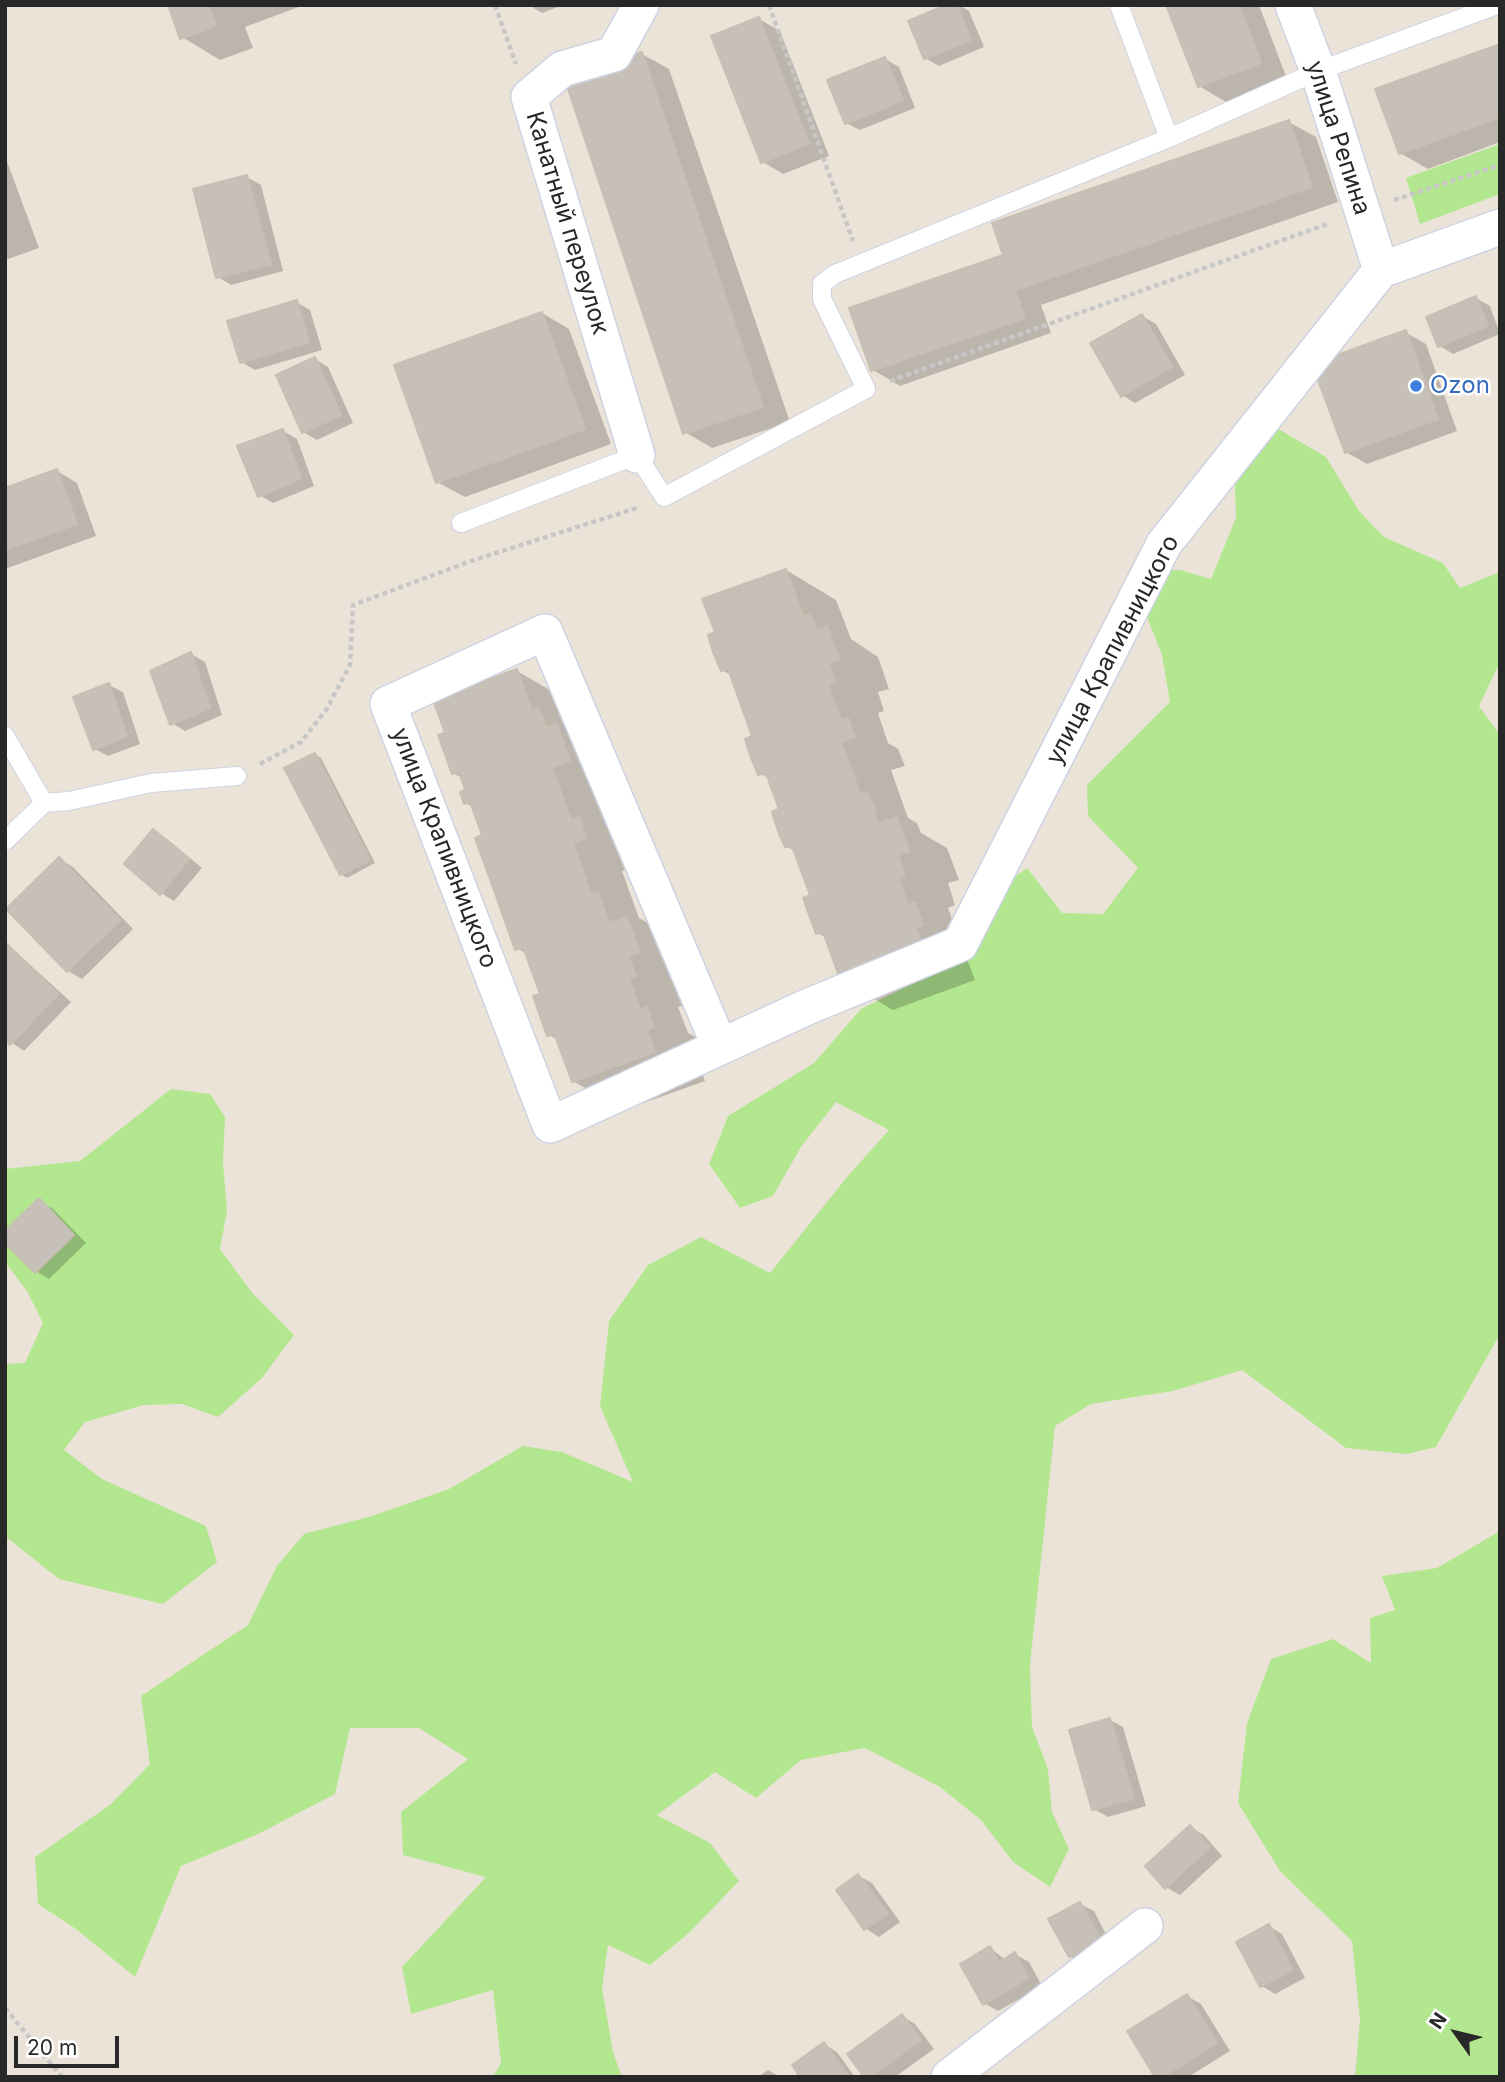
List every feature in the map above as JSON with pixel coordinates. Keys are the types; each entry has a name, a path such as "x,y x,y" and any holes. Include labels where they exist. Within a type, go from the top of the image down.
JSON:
{"street":[{"name":"Канатный переулок","path":"637,454 528,97 562,69 614,54 641,5"},
{"name":"улица Репина","path":"1293,5 1318,71 1381,270"},
{"path":"1381,270 1500,227"},
{"name":"улица Крапивницкого","path":"720,1047 545,632 388,704 550,1125 720,1047 807,1007 960,944 1164,544 1381,270"},
{"path":"949,2077 1145,1926"}],"lane":[{"path":"1119,5 1169,138"},
{"path":"461,523 637,454 664,497 866,389 822,299 822,284 835,274 1169,138 1318,71 1497,5"},
{"path":"5,736 44,803"},
{"path":"5,841 44,803 151,783 237,776"}],"path":[{"path":"495,5 528,97"},
{"path":"769,5 861,265"},
{"path":"866,389 1500,165"},
{"path":"237,776 302,742 326,710 350,665 353,604 471,561 648,504"},
{"path":"5,2008 62,2077"}],"green space":[{"path":"1500,144 1500,194 1420,224 1406,178"},
{"path":"1275,427 1326,457 1359,511 1384,537 1443,563 1460,588 1500,572 1500,662 1479,706 1500,735 1500,1334 1436,1447 1407,1454 1346,1448 1242,1370 1173,1391 1091,1404 1055,1426 1030,1665 1032,1727 1048,1769 1052,1812 1069,1849 1050,1887 1013,1862 981,1820 940,1787 865,1748 801,1760 756,1798 715,1772 657,1815 710,1843 739,1881 689,1933 650,1965 608,1945 602,1988 613,2052 622,2077 493,2077 501,2063 493,1990 411,2014 402,1967 486,1877 403,1855 401,1812 468,1759 419,1728 350,1728 335,1794 256,1835 181,1866 135,1977 76,1929 38,1904 35,1857 111,1804 150,1764 141,1696 248,1625 277,1566 304,1534 372,1516 449,1489 523,1446 562,1452 633,1482 600,1406 609,1321 648,1265 701,1237 770,1273 847,1177 889,1130 836,1102 801,1147 773,1196 740,1208 709,1164 728,1116 814,1063 861,1009 943,969 1010,880 1027,868 1062,913 1103,914 1138,868 1088,816 1087,785 1170,702 1162,655 1129,571 1180,570 1211,579 1236,518 1234,453"},
{"path":"171,1089 210,1094 225,1117 223,1163 227,1211 220,1249 253,1294 294,1335 262,1378 218,1417 182,1404 144,1405 85,1422 64,1450 102,1479 206,1526 217,1562 163,1604 59,1579 5,1536 5,1364 25,1363 43,1323 27,1291 5,1262 5,1169 80,1161"},
{"path":"1500,1531 1500,2077 1355,2077 1360,2019 1352,1941 1280,1871 1238,1803 1247,1723 1271,1659 1333,1639 1371,1663 1370,1618 1395,1610 1382,1576 1437,1568"}],"building":[{"path":"168,5 208,5 216,26 180,39"},
{"path":"946,5 957,5 971,40 924,59 908,21"},
{"path":"1166,5 1239,5 1261,63 1198,87"},
{"path":"759,17 809,144 761,163 711,36"},
{"path":"1500,44 1500,117 1399,154 1375,89"},
{"path":"642,52 763,407 683,434 565,80"},
{"path":"885,57 903,100 845,124 827,80"},
{"path":"1289,120 1312,187 1015,290 1025,318 871,371 849,308 1003,255 992,223"},
{"path":"247,175 271,264 216,278 193,189"},
{"path":"1476,296 1488,326 1438,347 1426,317"},
{"path":"297,300 309,342 240,363 227,321"},
{"path":"542,312 585,429 436,483 394,365"},
{"path":"1142,314 1172,367 1121,397 1090,343"},
{"path":"1406,330 1438,419 1345,453 1312,364"},
{"path":"315,357 341,415 302,433 276,375"},
{"path":"283,429 301,478 258,497 237,446"},
{"path":"57,469 77,524 5,550 5,488"},
{"path":"786,569 803,616 810,614 817,630 827,626 840,660 829,663 835,682 828,684 841,720 848,718 855,737 841,742 849,762 772,790 766,773 758,775 750,755 745,739 752,736 728,669 721,671 713,652 708,635 715,632 702,599"},
{"path":"191,652 210,708 170,725 150,671"},
{"path":"517,669 532,711 539,708 546,728 557,724 570,761 552,767 571,820 579,817 586,838 573,843 580,862 495,893 475,838 482,835 470,802 464,804 460,792 465,790 459,772 452,774 438,735 445,733 433,700"},
{"path":"109,683 127,736 93,750 73,697"},
{"path":"315,753 370,860 340,875 284,768"},
{"path":"849,762 860,794 867,792 873,802 878,824 897,817 909,851 898,855 905,876 899,879 908,905 915,902 923,925 916,928 925,951 841,982 823,932 816,934 809,915 803,898 810,895 792,846 785,847 778,831 772,812 779,809 772,790"},
{"path":"153,829 189,859 160,895 124,864"},
{"path":"59,857 120,920 67,972 6,909"},
{"path":"580,862 591,894 598,892 609,923 627,917 640,952 628,956 636,976 629,978 640,1010 647,1007 654,1027 647,1030 655,1052 572,1082 554,1033 547,1036 533,996 540,994 523,947 515,950 495,893"},
{"path":"5,942 58,994 10,1045 5,1040"},
{"path":"39,1198 74,1235 35,1273 5,1243 5,1231"},
{"path":"1110,1718 1134,1799 1092,1810 1069,1730"},
{"path":"1190,1825 1210,1847 1165,1889 1145,1866"},
{"path":"858,1874 888,1914 864,1930 836,1890"},
{"path":"1080,1902 1101,1940 1069,1957 1048,1919"},
{"path":"1269,1924 1293,1970 1260,1987 1236,1942"},
{"path":"990,1946 999,1962 1015,1952 1029,1978 983,2005 960,1964"},
{"path":"1187,1994 1217,2043 1163,2077 1155,2077 1127,2031"},
{"path":"902,2014 921,2040 871,2077 864,2077 847,2054"},
{"path":"824,2042 847,2075 800,2077 792,2065"}],"place":[{"name":"Ozon","path":"1416,386"}]}
